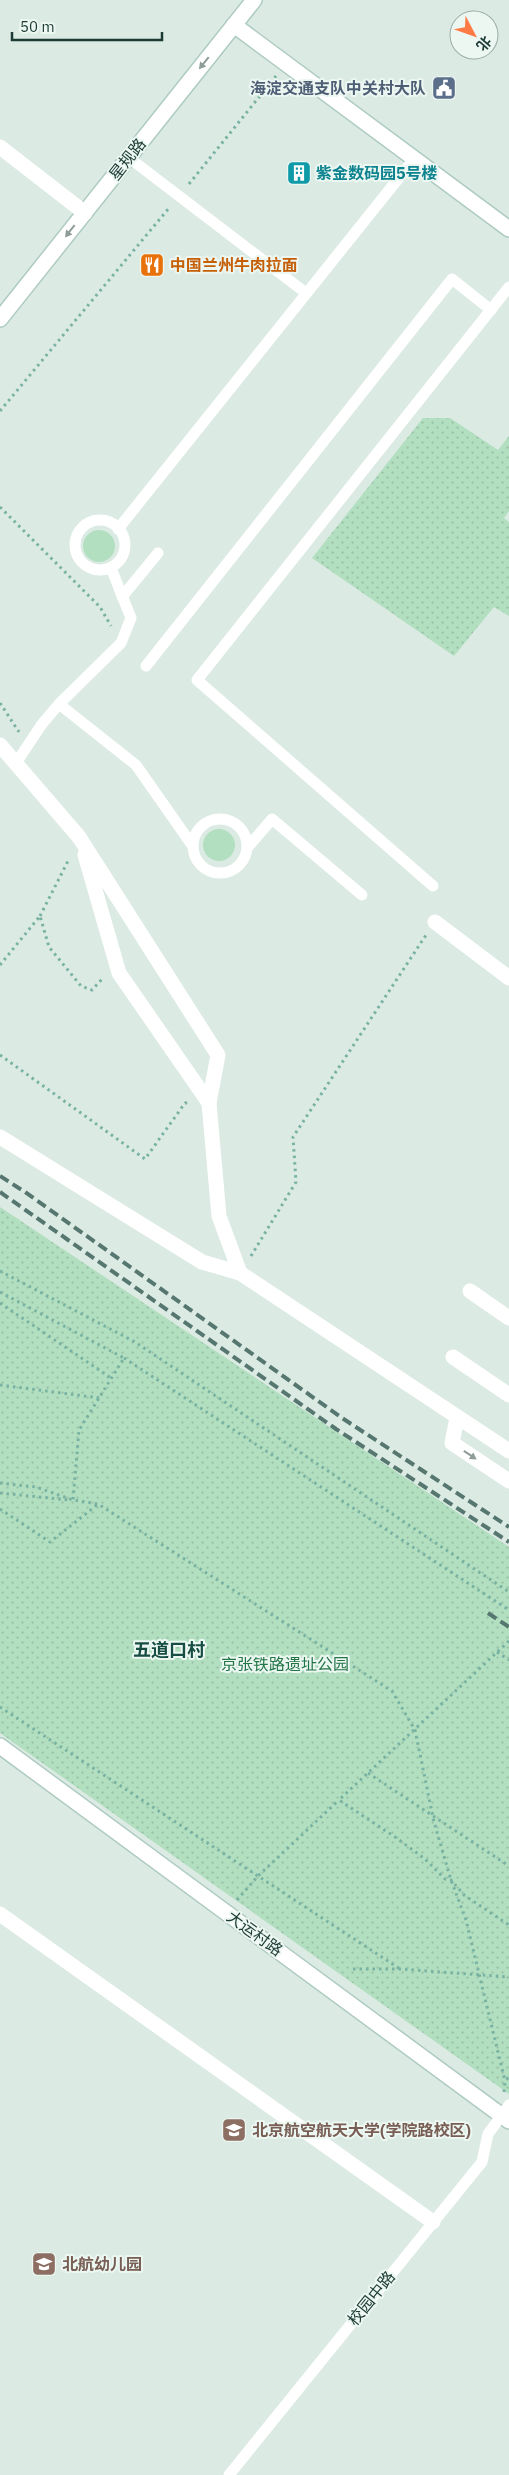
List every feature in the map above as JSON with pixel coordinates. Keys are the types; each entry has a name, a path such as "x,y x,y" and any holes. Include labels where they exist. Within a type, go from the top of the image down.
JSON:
{"street":[{"name":"星规路","path":"0,319 254,0"},
{"path":"234,25 509,229"},
{"path":"0,146 84,213"},
{"path":"0,745 80,837 218,1054 209,1103 220,1216 240,1273"},
{"path":"80,837 119,973 209,1103"},
{"path":"435,922 509,978"},
{"path":"0,1136 202,1262 240,1273 509,1451"},
{"path":"470,1291 509,1318"},
{"path":"453,1357 509,1395"},
{"path":"457,1418 452,1443 509,1481"},
{"name":"大运村路","path":"0,1746 506,2114"},
{"path":"0,1914 433,2222"}],"lane":[{"path":"128,157 306,293"},
{"path":"118,529 414,160"},
{"path":"146,666 452,279 491,310"},
{"path":"433,886 197,680 509,287"},
{"path":"108,520 123,534 124,554 111,568 90,570 76,556 75,536 88,521 108,520"},
{"path":"122,597 158,553"},
{"path":"16,763 42,724 59,704 121,643 132,618 111,568"},
{"path":"59,704 136,765 192,845 200,865 219,874 239,866 248,847 272,819 362,894"},
{"path":"192,845 201,826 221,818 240,827 248,847"},
{"name":"校园中路","path":"229,2475 482,2162 488,2134 506,2114"}],"path":[{"path":"0,411 286,64"},
{"path":"0,507 100,607 121,643"},
{"path":"0,703 29,746"},
{"path":"0,965 40,916 80,837"},
{"path":"40,916 49,946 82,986 92,990 106,975 119,973"},
{"path":"240,1273 296,1182 293,1137 435,922"},
{"path":"0,1055 145,1159 184,1103 209,1103"},
{"path":"0,1272 134,1342 509,1592"},
{"path":"0,1292 124,1358 509,1610"},
{"path":"0,1303 112,1378"},
{"path":"72,1500 79,1430 124,1358"},
{"path":"0,1385 100,1398"},
{"path":"0,1483 36,1487 72,1500"},
{"path":"0,1493 98,1504 392,1691 415,1730 451,1880 466,1920 505,2081"},
{"path":"0,1509 50,1542 98,1504"},
{"path":"228,1913 258,1876 509,1641"},
{"path":"497,1652 509,1660"},
{"path":"0,1707 400,1969"},
{"path":"368,1773 509,1866"},
{"path":"339,1800 395,1837 425,1860 445,1879 451,1880 464,1895 509,1925"},
{"path":"353,1969 400,1969 509,1976"}],"green space":[{"path":"423,418 450,418 498,450 509,436 509,511 504,518 509,522 509,616 494,607 454,656 312,558"},
{"path":"99,530 105,531 110,535 114,540 114,552 110,557 105,561 99,562 93,561 88,557 84,552 83,546 84,540 88,535 93,531"},
{"path":"219,829 225,830 230,834 234,839 234,851 230,856 225,860 219,861 213,860 208,856 204,851 203,845 204,839 208,834 213,830"},
{"name":"京张铁路遗址公园","path":"0,1207 509,1547 509,2094 0,1733"}],"railway":[{"path":"0,1176 342,1418 509,1527"},
{"path":"0,1192 336,1429 509,1542"},
{"path":"488,1613 509,1627"}],"place":[{"name":"海淀交通支队中关村大队","path":"444,88"},
{"name":"紫金数码园5号楼","path":"299,173"},
{"name":"中国兰州牛肉拉面","path":"152,265"},
{"name":"北京航空航天大学(学院路校区)","path":"234,2130"},
{"name":"北航幼儿园","path":"44,2264"}],"district":[{"name":"五道口村","path":"169,1650"}]}
